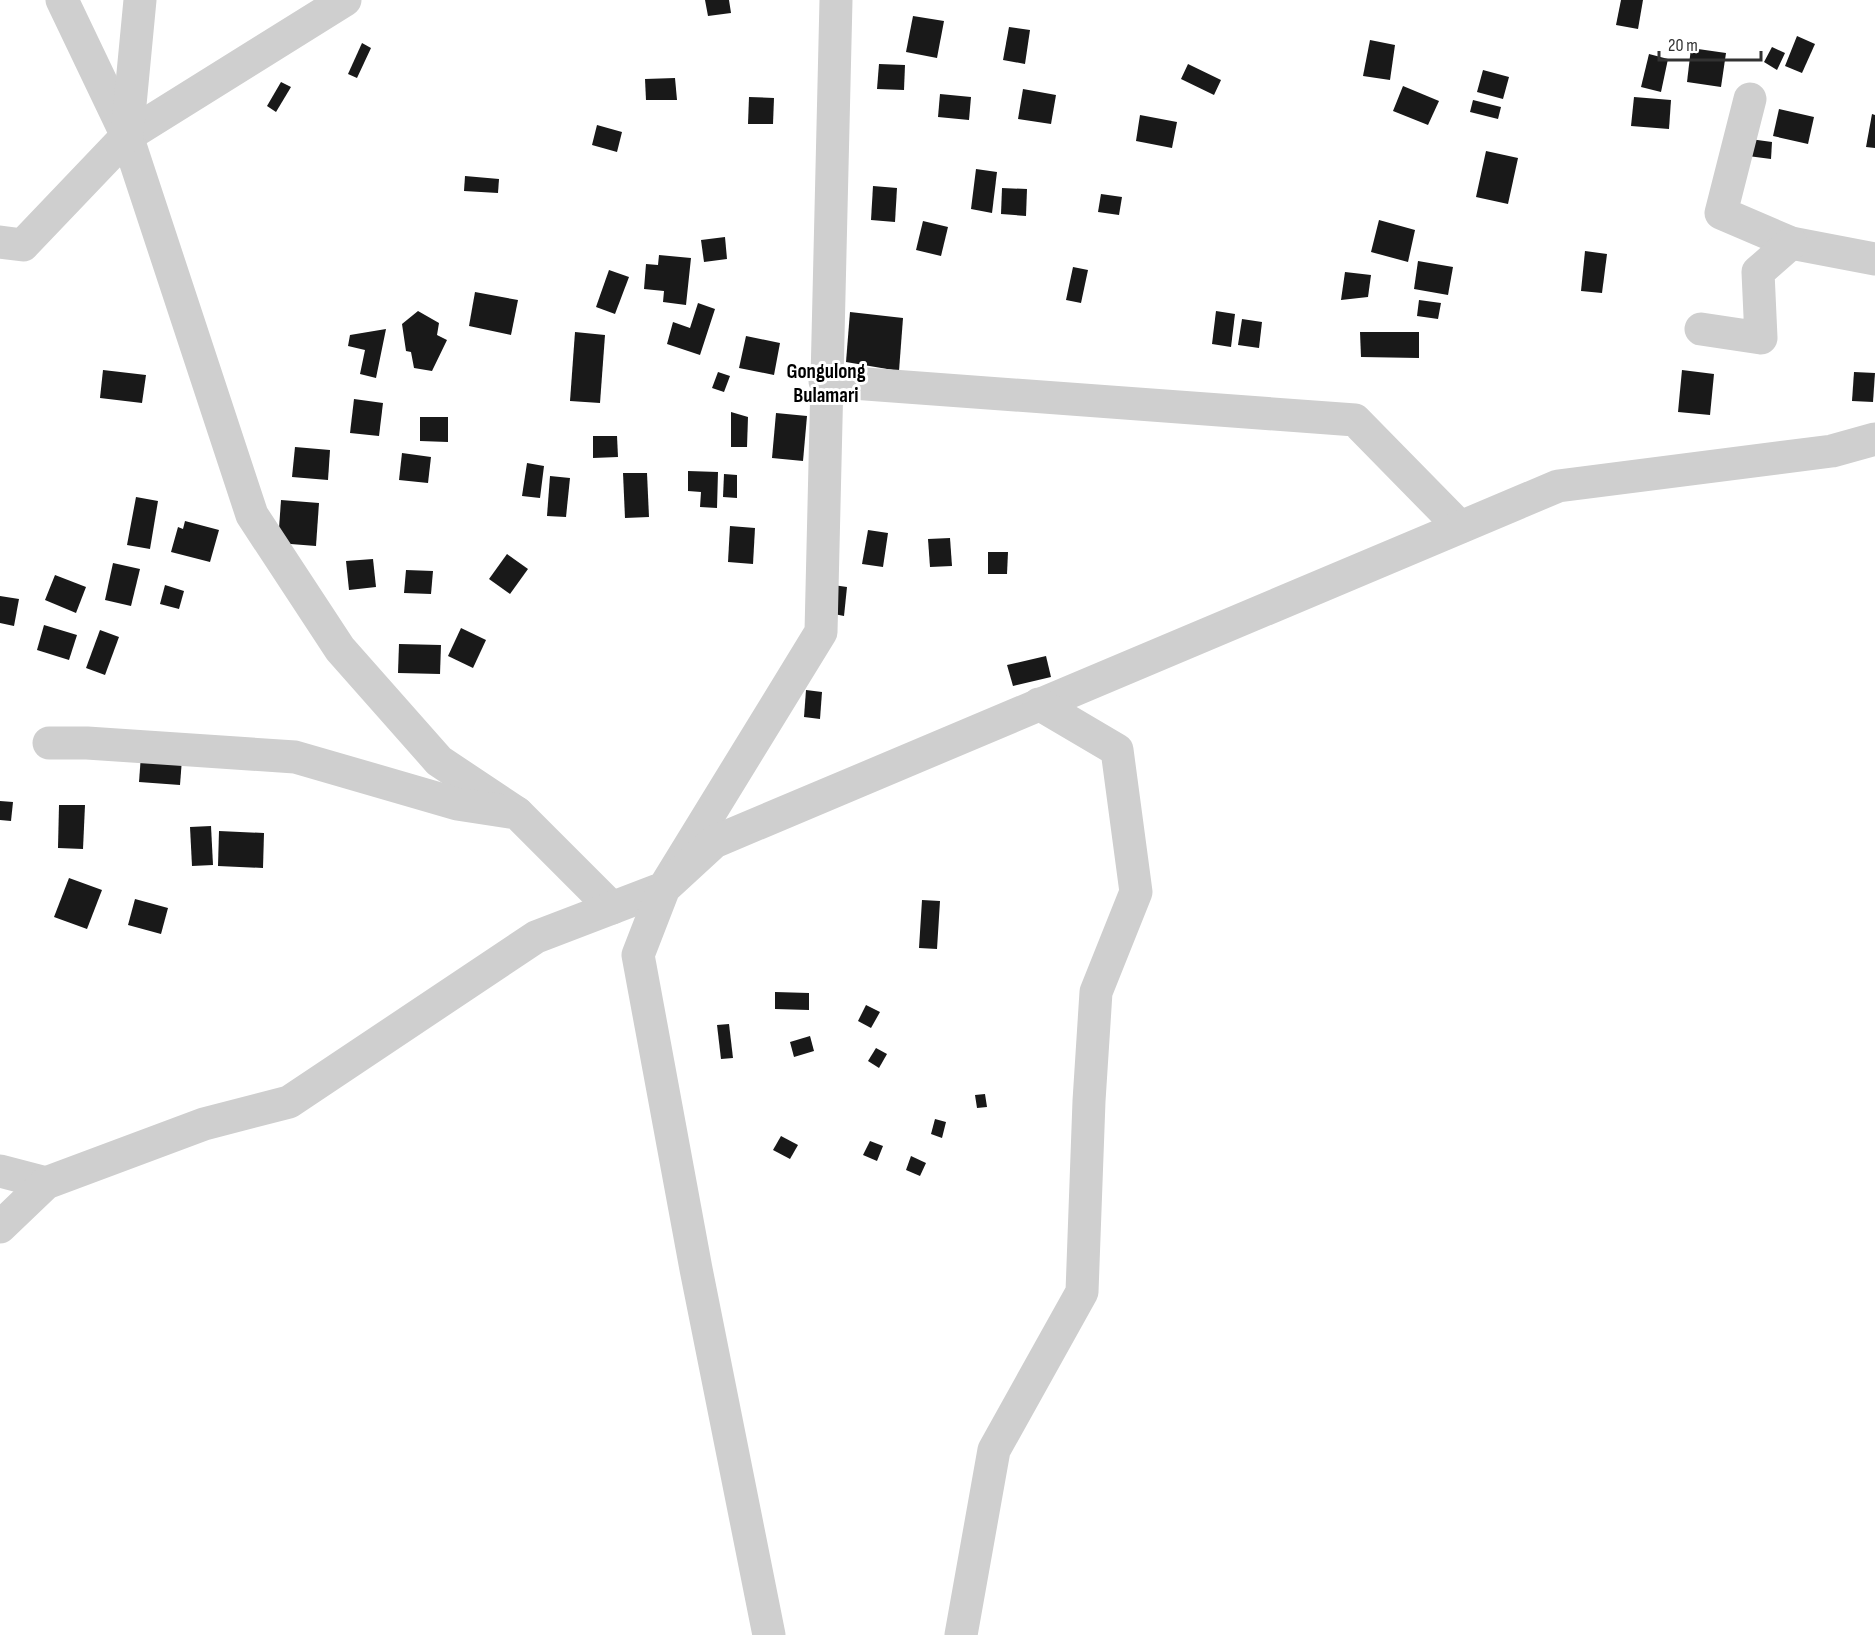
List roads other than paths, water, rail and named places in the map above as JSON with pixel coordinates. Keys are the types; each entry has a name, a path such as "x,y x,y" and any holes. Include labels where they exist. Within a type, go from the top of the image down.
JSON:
{"street":[{"path":"62,0 127,136 252,515 340,649 439,761 518,813 612,908"},
{"path":"127,136 140,0"},
{"path":"0,242 23,245 127,136 345,0"},
{"path":"769,1635 696,1269 639,955 664,888 821,632 825,381 836,0"},
{"path":"1750,99 1721,213 1791,243 1875,259"},
{"path":"1701,329 1761,338 1758,272 1791,243"},
{"path":"825,381 1355,420 1460,526"},
{"path":"0,1227 46,1183 204,1124 289,1102 536,937 664,888 714,842 1460,526 1558,486 1832,451 1875,439"},
{"path":"961,1635 994,1450 1082,1293 1089,1101 1096,992 1136,892 1117,750 1040,704"},
{"path":"49,743 87,743 295,757 457,804 518,813"},
{"path":"0,1171 46,1183"}],"district":[{"name":"Gongulong Bulamari","path":"826,383"}]}
